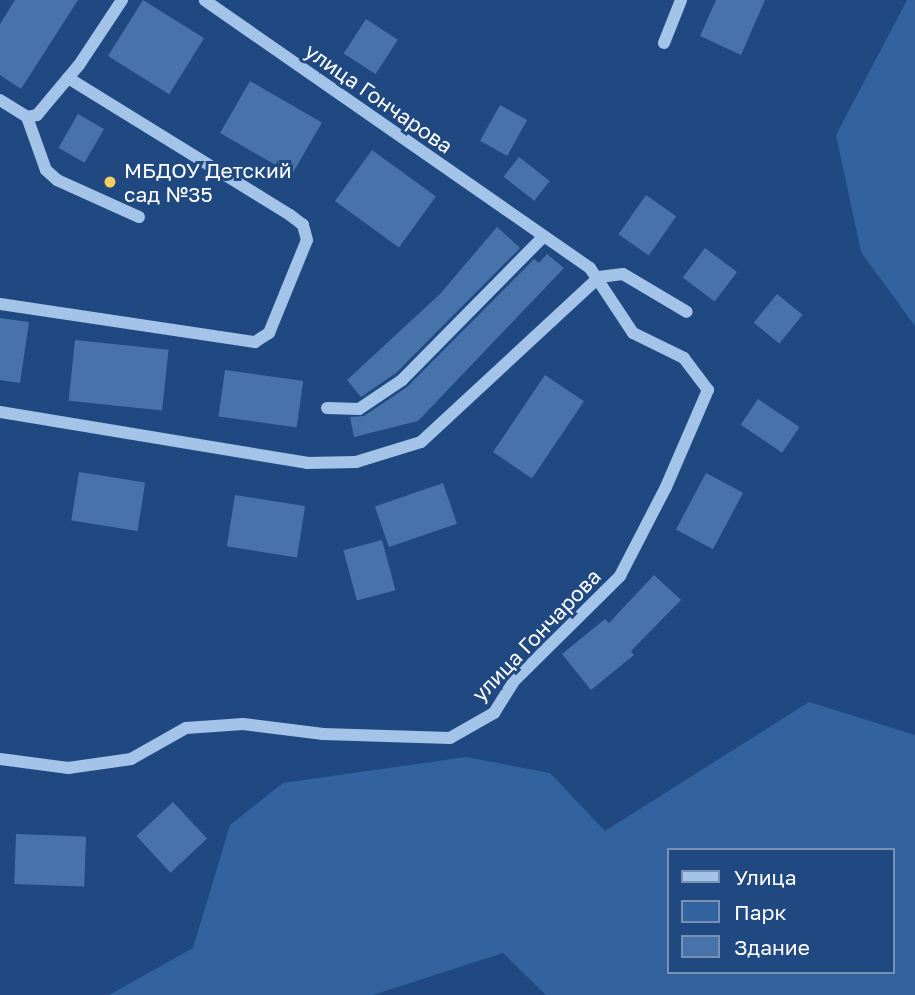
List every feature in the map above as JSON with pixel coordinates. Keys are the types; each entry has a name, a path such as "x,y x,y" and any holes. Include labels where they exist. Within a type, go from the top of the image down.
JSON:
{"street":[{"path":"27,117 37,115 68,78 122,0"},
{"name":"улица Гончарова","path":"0,759 68,768 131,759 186,729 243,724 323,734 450,738 494,713 513,682 620,576 666,487 708,390 684,358 632,333 599,276 205,0"},
{"path":"664,43 681,0"},
{"path":"0,304 256,342 269,333 307,240 303,225 290,215 68,78"},
{"path":"0,100 27,117 46,170 57,180 139,217"},
{"path":"327,408 359,409 402,380 544,236"},
{"path":"0,412 307,463 356,462 421,442 599,276 623,274 687,312"}],"green space":[{"path":"907,0 915,0 915,326 861,252 836,135"},
{"path":"809,702 915,735 915,995 546,995 503,953 373,995 109,995 193,948 230,825 283,783 466,757 550,773 605,831"}],"building":[{"path":"15,0 78,0 21,89 0,75 0,24"},
{"path":"143,0 204,38 169,94 108,56"},
{"path":"716,0 765,0 741,55 700,36"},
{"path":"366,19 398,40 376,74 344,53"},
{"path":"250,81 322,122 292,174 220,133"},
{"path":"500,105 527,120 507,156 480,141"},
{"path":"78,114 104,129 84,163 59,148"},
{"path":"372,150 436,196 399,247 335,201"},
{"path":"519,157 550,181 534,201 504,177"},
{"path":"646,195 676,216 649,256 618,234"},
{"path":"497,227 520,248 396,373 361,397 347,380 440,294"},
{"path":"705,248 737,272 715,302 683,278"},
{"path":"547,254 564,268 418,421 354,437 350,417 364,416 407,387 534,259 539,263"},
{"path":"777,294 803,315 779,344 754,323"},
{"path":"0,318 29,322 20,383 0,380"},
{"path":"75,340 168,350 162,410 69,401"},
{"path":"225,370 303,381 297,428 218,417"},
{"path":"545,375 584,401 532,478 493,452"},
{"path":"758,399 799,427 782,453 741,425"},
{"path":"79,472 145,482 138,531 71,520"},
{"path":"706,473 743,493 713,549 676,530"},
{"path":"443,483 457,524 389,547 375,506"},
{"path":"235,495 305,506 297,557 227,546"},
{"path":"382,540 395,590 357,601 343,550"},
{"path":"654,575 681,600 631,651 634,655 591,690 562,654 605,619 609,623"},
{"path":"173,802 207,839 171,873 136,836"},
{"path":"16,834 86,836 84,886 14,884"}],"place":[{"name":"МБДОУ Детский сад №35","path":"110,182"}]}
